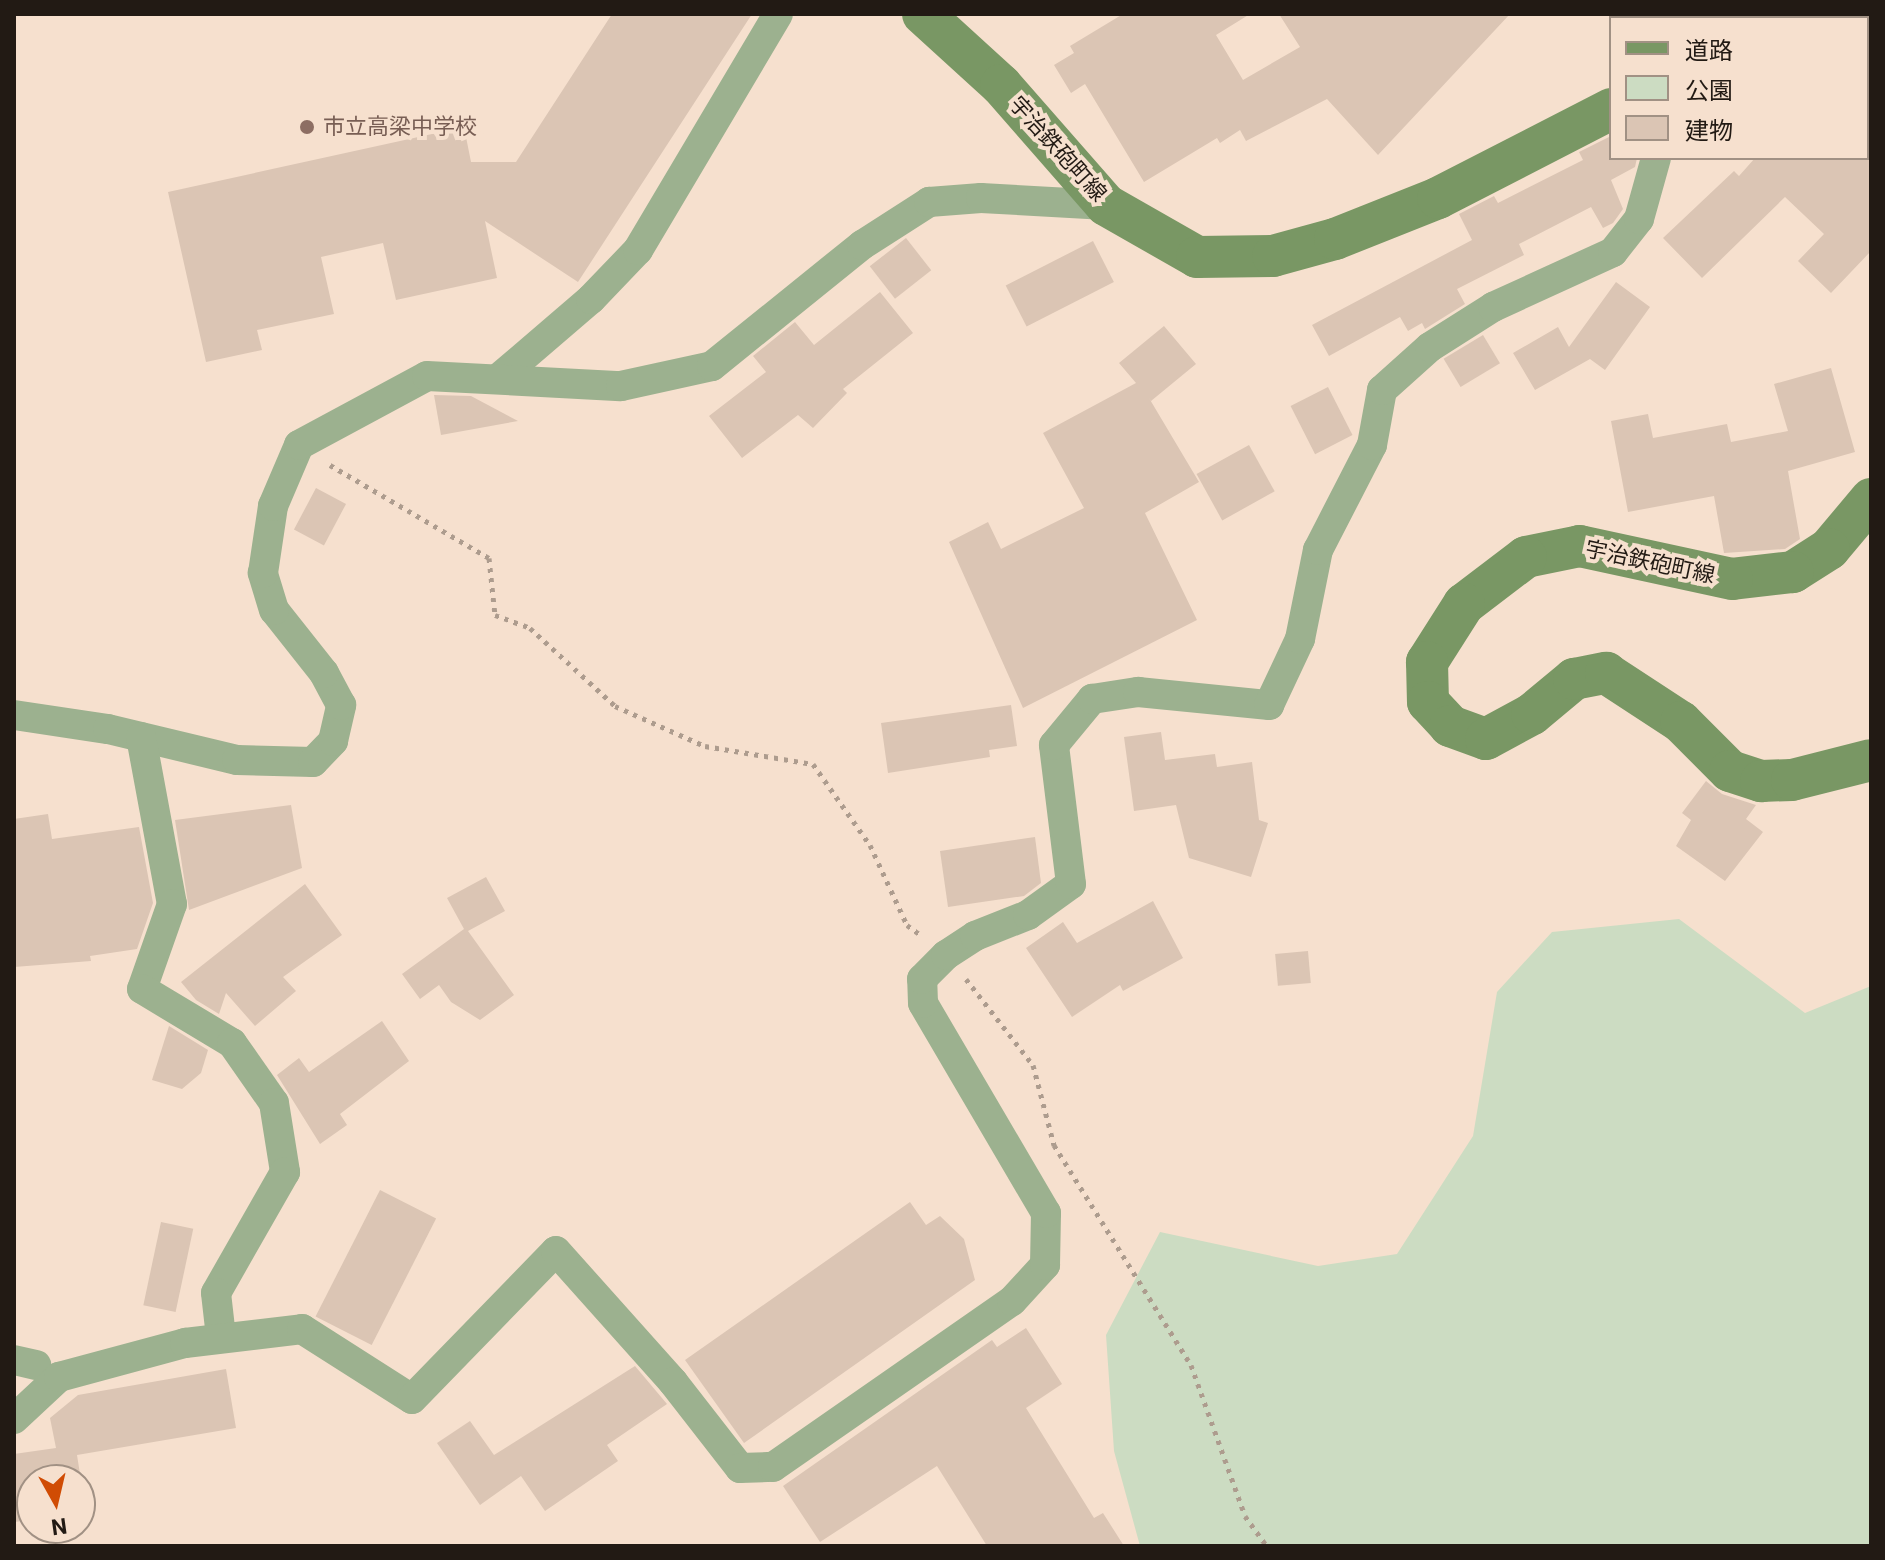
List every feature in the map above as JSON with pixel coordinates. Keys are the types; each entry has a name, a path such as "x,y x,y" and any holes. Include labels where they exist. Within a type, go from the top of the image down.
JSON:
{"main road":[{"name":"宇治鉄砲町線","path":"923,14 1001,85 1106,205 1197,257 1273,256 1335,239 1438,198 1609,110"},
{"name":"宇治鉄砲町線","path":"1871,499 1829,549 1793,572 1732,579 1580,546 1526,557 1464,604 1427,662 1428,702 1450,726 1486,739 1532,714 1574,679 1606,673 1681,722 1730,771 1761,781 1792,780 1871,760"}],"street":[{"path":"500,377 591,299 638,250 778,14"},
{"path":"14,1419 59,1377 221,1337 302,1329 412,1399 556,1251 673,1382 740,1468 773,1467 1012,1301 1045,1265 1046,1213 923,1003 922,979 946,955 975,936 1028,915 1071,884 1054,745 1092,699 1138,692 1269,705 1300,639 1318,550 1372,445 1382,390 1430,347 1493,307 1613,252 1639,219 1655,160"},
{"path":"14,715 39,715 237,760 313,762 333,741 341,705 324,673 274,610 263,573 273,506 299,445 427,376 500,377 621,386 712,366 862,245 929,202 981,198 1106,205"},
{"path":"141,737 172,904 142,989 232,1043 274,1103 285,1172 216,1293 221,1337"}],"path":[{"path":"299,445 489,558 495,615 530,628 615,706 705,746 813,764 870,845 907,925 946,955 1033,1065 1054,1145 1191,1365 1245,1516 1267,1546"}],"green space":[{"path":"1679,919 1805,1013 1871,986 1871,1546 1140,1546 1114,1451 1106,1335 1160,1232 1318,1266 1397,1254 1473,1136 1497,992 1552,932"}],"building":[{"path":"612,14 752,14 578,282 485,221 497,278 396,300 383,243 321,257 334,314 257,330 262,350 206,362 168,192 464,127 471,162 516,162"},
{"path":"1123,14 1250,14 1216,35 1243,80 1300,47 1279,14 1510,14 1378,155 1327,99 1246,141 1240,130 1220,143 1217,138 1144,182 1085,84 1071,93 1054,65 1074,53 1070,46"},
{"path":"1609,137 1609,160 1637,160 1635,167 1611,180 1623,209 1613,223 1603,228 1591,207 1519,244 1524,255 1457,289 1465,304 1425,329 1422,323 1408,331 1400,317 1329,356 1312,325 1472,240 1459,214 1494,196 1498,203 1583,160 1579,152"},
{"path":"1871,158 1871,251 1831,293 1798,261 1824,234 1785,197 1702,278 1663,238 1734,171 1739,176 1753,160"},
{"path":"906,238 931,270 895,299 870,266"},
{"path":"1093,241 1114,282 1027,326 1006,285"},
{"path":"1616,282 1650,307 1605,370 1590,359 1535,390 1513,353 1558,327 1569,347"},
{"path":"880,292 913,333 843,389 847,393 813,428 798,415 742,458 709,416 766,372 753,356 795,322 814,345"},
{"path":"1164,326 1196,364 1151,401 1149,398 1199,482 1145,513 1197,620 1023,708 949,542 988,522 1001,549 1084,508 1043,433 1136,383 1119,363"},
{"path":"1483,335 1500,363 1461,387 1444,359"},
{"path":"1831,368 1855,452 1788,471 1800,539 1785,549 1724,553 1714,496 1628,512 1611,421 1648,414 1653,438 1727,424 1731,442 1788,431 1774,384"},
{"path":"1328,387 1353,435 1315,454 1291,406"},
{"path":"434,395 471,396 518,421 441,435"},
{"path":"1249,445 1275,491 1222,520 1197,474"},
{"path":"316,488 346,504 324,545 294,529"},
{"path":"1011,705 1017,746 989,750 990,757 888,773 881,723"},
{"path":"1161,732 1165,760 1215,754 1217,767 1252,762 1259,820 1268,823 1251,877 1189,858 1176,805 1134,811 1124,737"},
{"path":"1706,781 1722,794 1756,805 1746,819 1763,832 1725,881 1676,846 1691,820 1682,813"},
{"path":"291,805 302,868 189,910 175,820"},
{"path":"48,814 52,839 139,827 153,903 137,949 90,956 91,961 14,967 14,819"},
{"path":"1035,837 1041,883 1024,896 948,907 940,851"},
{"path":"486,877 505,911 468,931 514,995 480,1020 451,1002 439,985 420,999 402,974 464,929 447,898"},
{"path":"305,884 342,935 283,977 296,991 255,1026 226,993 219,1014 196,1000 181,982"},
{"path":"1153,901 1183,958 1123,991 1120,985 1072,1017 1026,948 1063,922 1077,943"},
{"path":"1308,951 1311,983 1278,986 1275,954"},
{"path":"382,1021 409,1061 340,1114 347,1125 320,1144 277,1075 299,1058 309,1072"},
{"path":"169,1026 208,1050 201,1073 182,1089 152,1080"},
{"path":"380,1190 436,1219 372,1345 316,1317"},
{"path":"910,1202 926,1225 940,1216 964,1239 975,1280 744,1443 685,1360"},
{"path":"161,1222 193,1229 176,1312 143,1305"},
{"path":"1026,1328 1062,1384 1026,1408 1094,1518 1103,1513 1124,1546 987,1546 937,1466 820,1542 783,1486 992,1340 997,1347"},
{"path":"635,1366 667,1404 607,1445 618,1461 545,1511 521,1476 480,1505 437,1443 470,1421 494,1455"},
{"path":"226,1369 236,1428 77,1455 78,1464 16,1464 14,1522 14,1454 56,1448 50,1418 78,1395"}],"place":[{"name":"市立高梁中学校","path":"307,127"}]}
